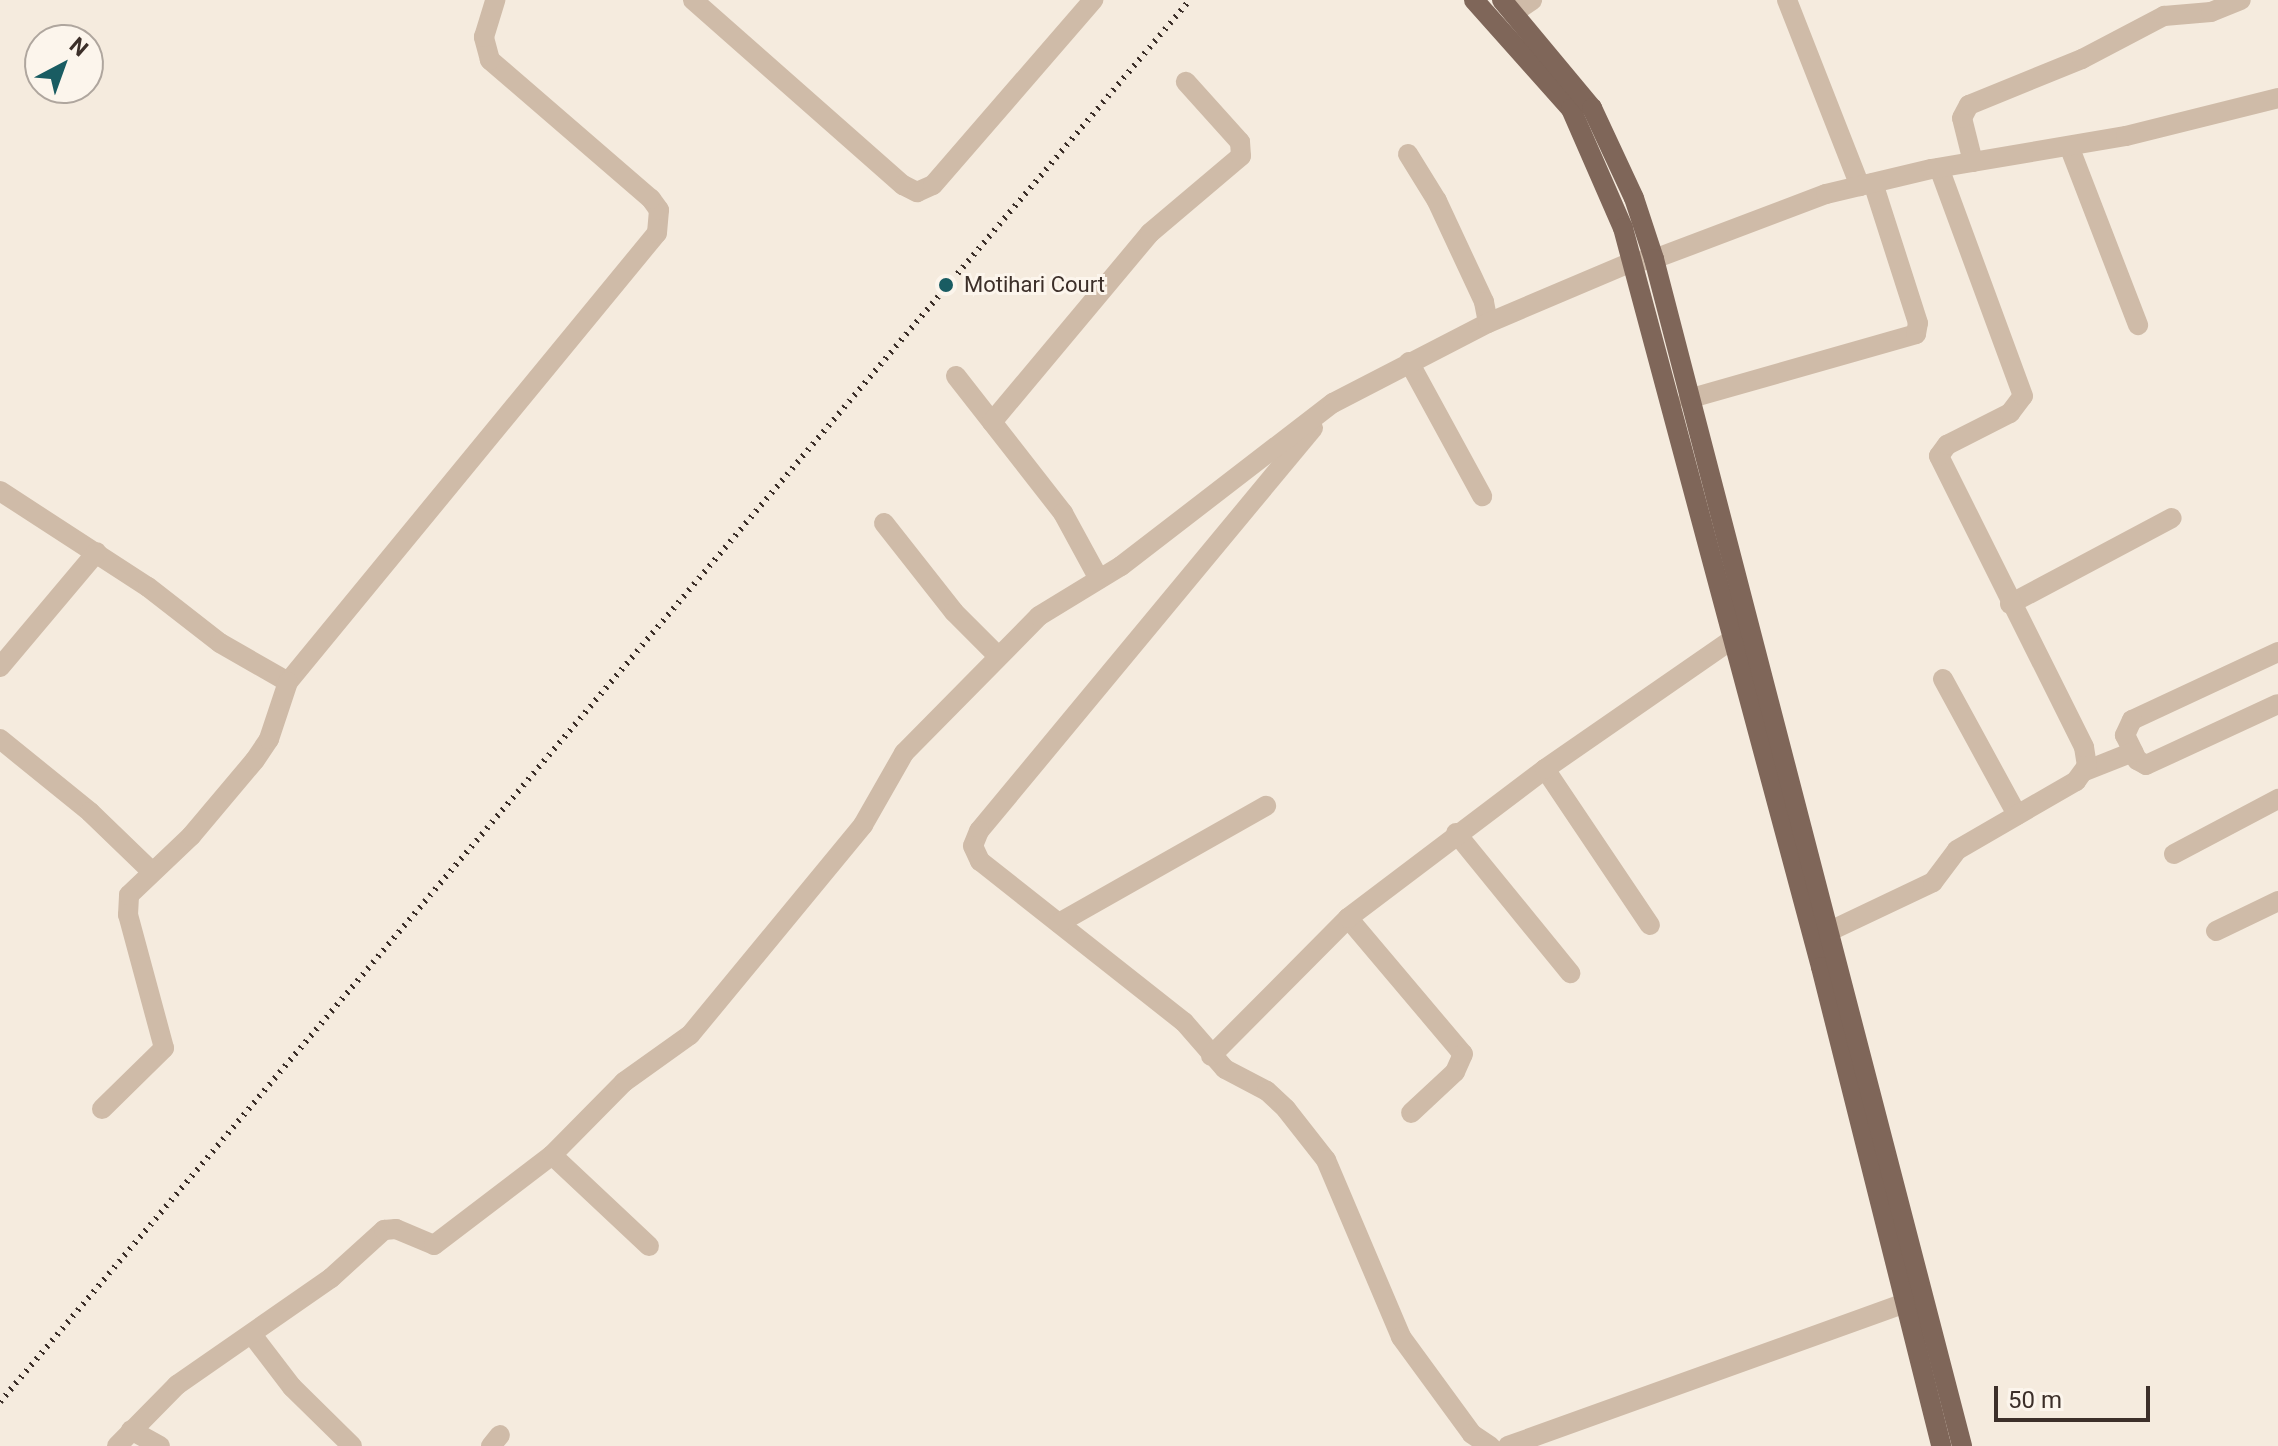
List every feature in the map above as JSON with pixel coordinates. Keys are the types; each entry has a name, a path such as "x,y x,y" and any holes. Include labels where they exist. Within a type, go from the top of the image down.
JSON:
{"main road":[{"path":"1474,0 1571,109 1610,191 1632,262 1733,639 1941,1446"},
{"path":"1508,7 1592,108 1634,198 1654,259 1962,1446"}],"street":[{"path":"102,1109 164,1048 128,915 129,895 191,836 255,760 269,739 288,682 657,233 659,210 651,199 490,60 484,37 495,0"},
{"path":"693,0 903,185 917,192 933,185 1093,0"},
{"path":"1508,7 1532,0"},
{"path":"1688,399 1914,337 1918,323 1866,184 1787,0"},
{"path":"1973,162 1961,113 1969,105 2082,59 2164,16 2211,12 2241,0"},
{"path":"992,422 1150,233 1241,156 1240,142 1186,82"},
{"path":"117,1446 199,1368 253,1336 384,1230 396,1229 434,1245 552,1155 624,1082 701,1023 863,825 904,753 998,656 1048,610 1099,579 1333,403 1488,323 1632,262 1654,259 1866,184 2069,146 2278,98"},
{"path":"2069,146 2138,325"},
{"path":"1408,154 1437,201 1484,302 1488,323"},
{"path":"1939,168 2023,396 2010,413 1947,445 1939,456 2010,604 2084,747 2085,771"},
{"path":"1409,362 1482,496"},
{"path":"956,376 1063,513 1099,579"},
{"path":"1333,403 974,839 980,861 1184,1022 1211,1056 1277,1099 1318,1149 1401,1337 1472,1434 1490,1446"},
{"path":"0,491 97,552 220,643 288,682"},
{"path":"2010,604 2172,518"},
{"path":"884,523 954,612 998,656"},
{"path":"0,667 97,552"},
{"path":"1211,1056 1348,918 1456,833 1733,639"},
{"path":"2278,652 2127,723 2125,735 2139,762 2153,763 2278,704"},
{"path":"1943,679 2017,815"},
{"path":"0,739 90,812 151,871"},
{"path":"1830,931 1933,882 1952,854 2085,771 2133,752"},
{"path":"1545,769 1650,925"},
{"path":"2174,854 2278,799"},
{"path":"1059,923 1266,806"},
{"path":"1456,833 1570,973"},
{"path":"2216,931 2278,901"},
{"path":"1348,918 1463,1054 1455,1072 1411,1113"},
{"path":"552,1155 649,1246"},
{"path":"1508,1446 1903,1304"},
{"path":"253,1336 292,1387 352,1446"},
{"path":"131,1430 160,1446"}],"railway":[{"path":"0,1402 1190,0"}],"place":[{"name":"Motihari Court","path":"946,285"}]}
